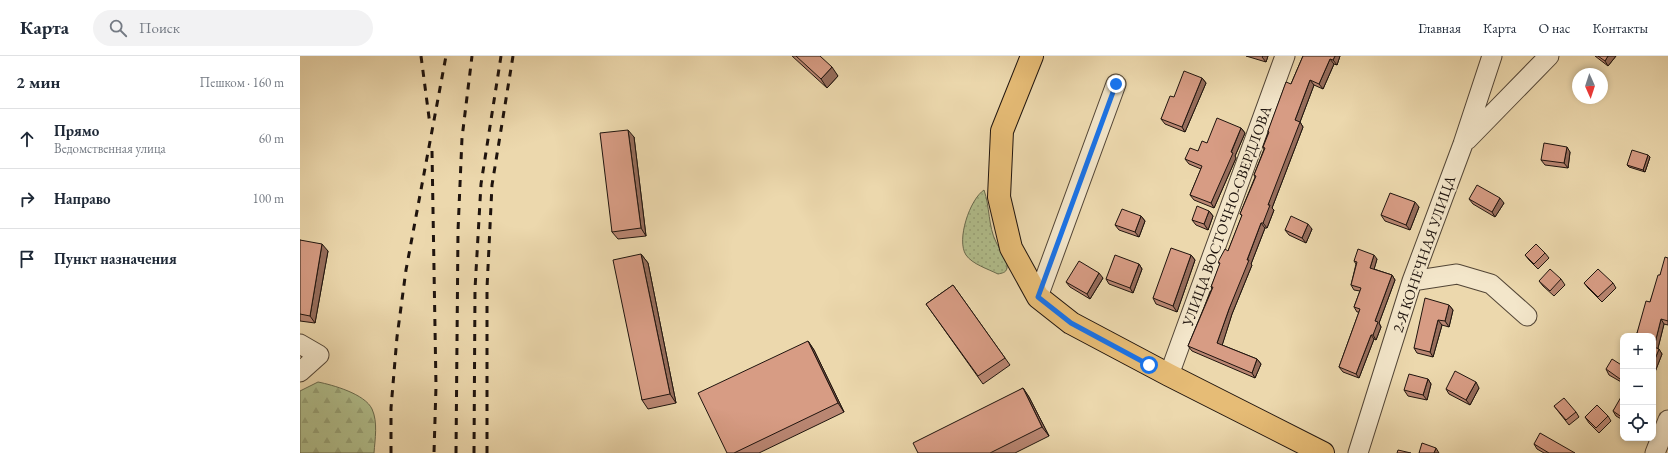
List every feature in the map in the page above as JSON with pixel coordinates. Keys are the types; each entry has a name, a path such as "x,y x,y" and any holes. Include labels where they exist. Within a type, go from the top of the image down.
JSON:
{"main road":[{"path":"1032,56 1002,131 999,197 1011,248 1038,297 1071,323 1169,375 1323,453"}],"street":[{"name":"УЛИЦА ВОСТОЧНО-СВЕРДЛОВА","path":"1169,375 1284,56"},
{"name":"2-Я КОНЕЧНАЯ УЛИЦА","path":"1358,453 1412,281 1463,144 1492,56"},
{"path":"1463,144 1549,56"},
{"path":"1038,297 1116,84"},
{"path":"1412,281 1457,274 1491,284 1527,316"},
{"path":"300,344 319,355 300,372"},
{"path":"1655,453 1668,420"}],"green space":[{"path":"984,190 993,236 1007,262 1006,271 998,274 972,261 966,255 963,248 966,220 974,202"},
{"path":"318,382 332,385 356,395 363,399 372,409 376,431 374,453 300,453 300,391"}],"building":[{"path":"796,56 820,56 832,67 821,79"},
{"path":"1303,56 1335,56 1333,60 1330,59 1319,84 1310,80 1295,120 1300,122 1217,343 1257,359 1252,373 1188,346 1213,287 1211,287 1220,263 1218,262 1225,249 1228,251 1242,215 1240,214 1256,176 1254,175 1265,148 1263,147 1269,132 1268,131 1286,82 1291,84"},
{"path":"1598,56 1608,56 1605,61"},
{"path":"1184,71 1202,78 1182,127 1161,119 1170,96 1174,97"},
{"path":"1217,118 1241,128 1231,152 1233,153 1211,203 1190,195 1202,166 1185,159 1190,148 1198,151 1202,141 1207,143"},
{"path":"628,130 641,228 612,232 600,133"},
{"path":"1544,143 1567,147 1564,163 1541,160"},
{"path":"1632,150 1648,155 1643,170 1627,165"},
{"path":"1477,185 1500,198 1492,212 1469,199"},
{"path":"1390,193 1415,202 1406,225 1381,215"},
{"path":"1197,206 1209,211 1204,224 1192,220"},
{"path":"1122,209 1141,216 1135,232 1115,225"},
{"path":"1291,216 1308,224 1302,238 1285,230"},
{"path":"300,240 322,244 310,316 300,314"},
{"path":"1536,244 1545,253 1534,264 1525,255"},
{"path":"1171,248 1191,255 1173,306 1153,298"},
{"path":"1358,249 1374,255 1370,268 1392,275 1375,321 1378,322 1373,335 1371,335 1356,374 1339,367 1360,309 1354,307 1361,288 1351,285 1357,262 1354,261"},
{"path":"641,254 670,394 642,400 613,260"},
{"path":"1115,255 1139,264 1130,288 1106,279"},
{"path":"1665,257 1668,258 1668,321 1661,319 1656,339 1656,333 1637,333 1646,301 1650,302 1658,275 1660,275"},
{"path":"1079,261 1099,273 1087,294 1066,282"},
{"path":"1550,269 1561,279 1550,291 1539,281"},
{"path":"1598,269 1613,283 1598,297 1584,283"},
{"path":"953,285 1005,358 978,376 926,304"},
{"path":"1425,298 1449,305 1445,321 1438,320 1430,352 1414,348"},
{"path":"808,341 838,403 734,453 727,453 698,393"},
{"path":"1656,348 1659,349 1656,356"},
{"path":"1612,359 1620,364 1620,379 1606,369"},
{"path":"1455,371 1476,382 1466,400 1446,389"},
{"path":"1409,374 1428,379 1423,395 1404,390"},
{"path":"1023,388 1042,427 990,453 918,453 913,443"},
{"path":"1564,398 1576,412 1566,420 1554,406"},
{"path":"1620,399 1620,416 1613,411"},
{"path":"1597,405 1608,416 1596,428 1585,417"},
{"path":"1540,433 1575,453 1549,453 1534,444"},
{"path":"1422,443 1436,448 1434,453 1419,453"},
{"path":"1398,450 1411,453 1397,453"}],"railway":[{"path":"421,56 430,125"},
{"path":"391,453 391,408 397,337 406,270 446,56"},
{"path":"456,453 458,231 462,138 472,56"},
{"path":"474,453 475,289 481,184 501,56"},
{"path":"487,453 487,288 492,185 513,56"},
{"path":"432,151 436,386 434,453"}],"route":[{"path":"1116,84 1038,297 1071,323 1149,365"}]}
